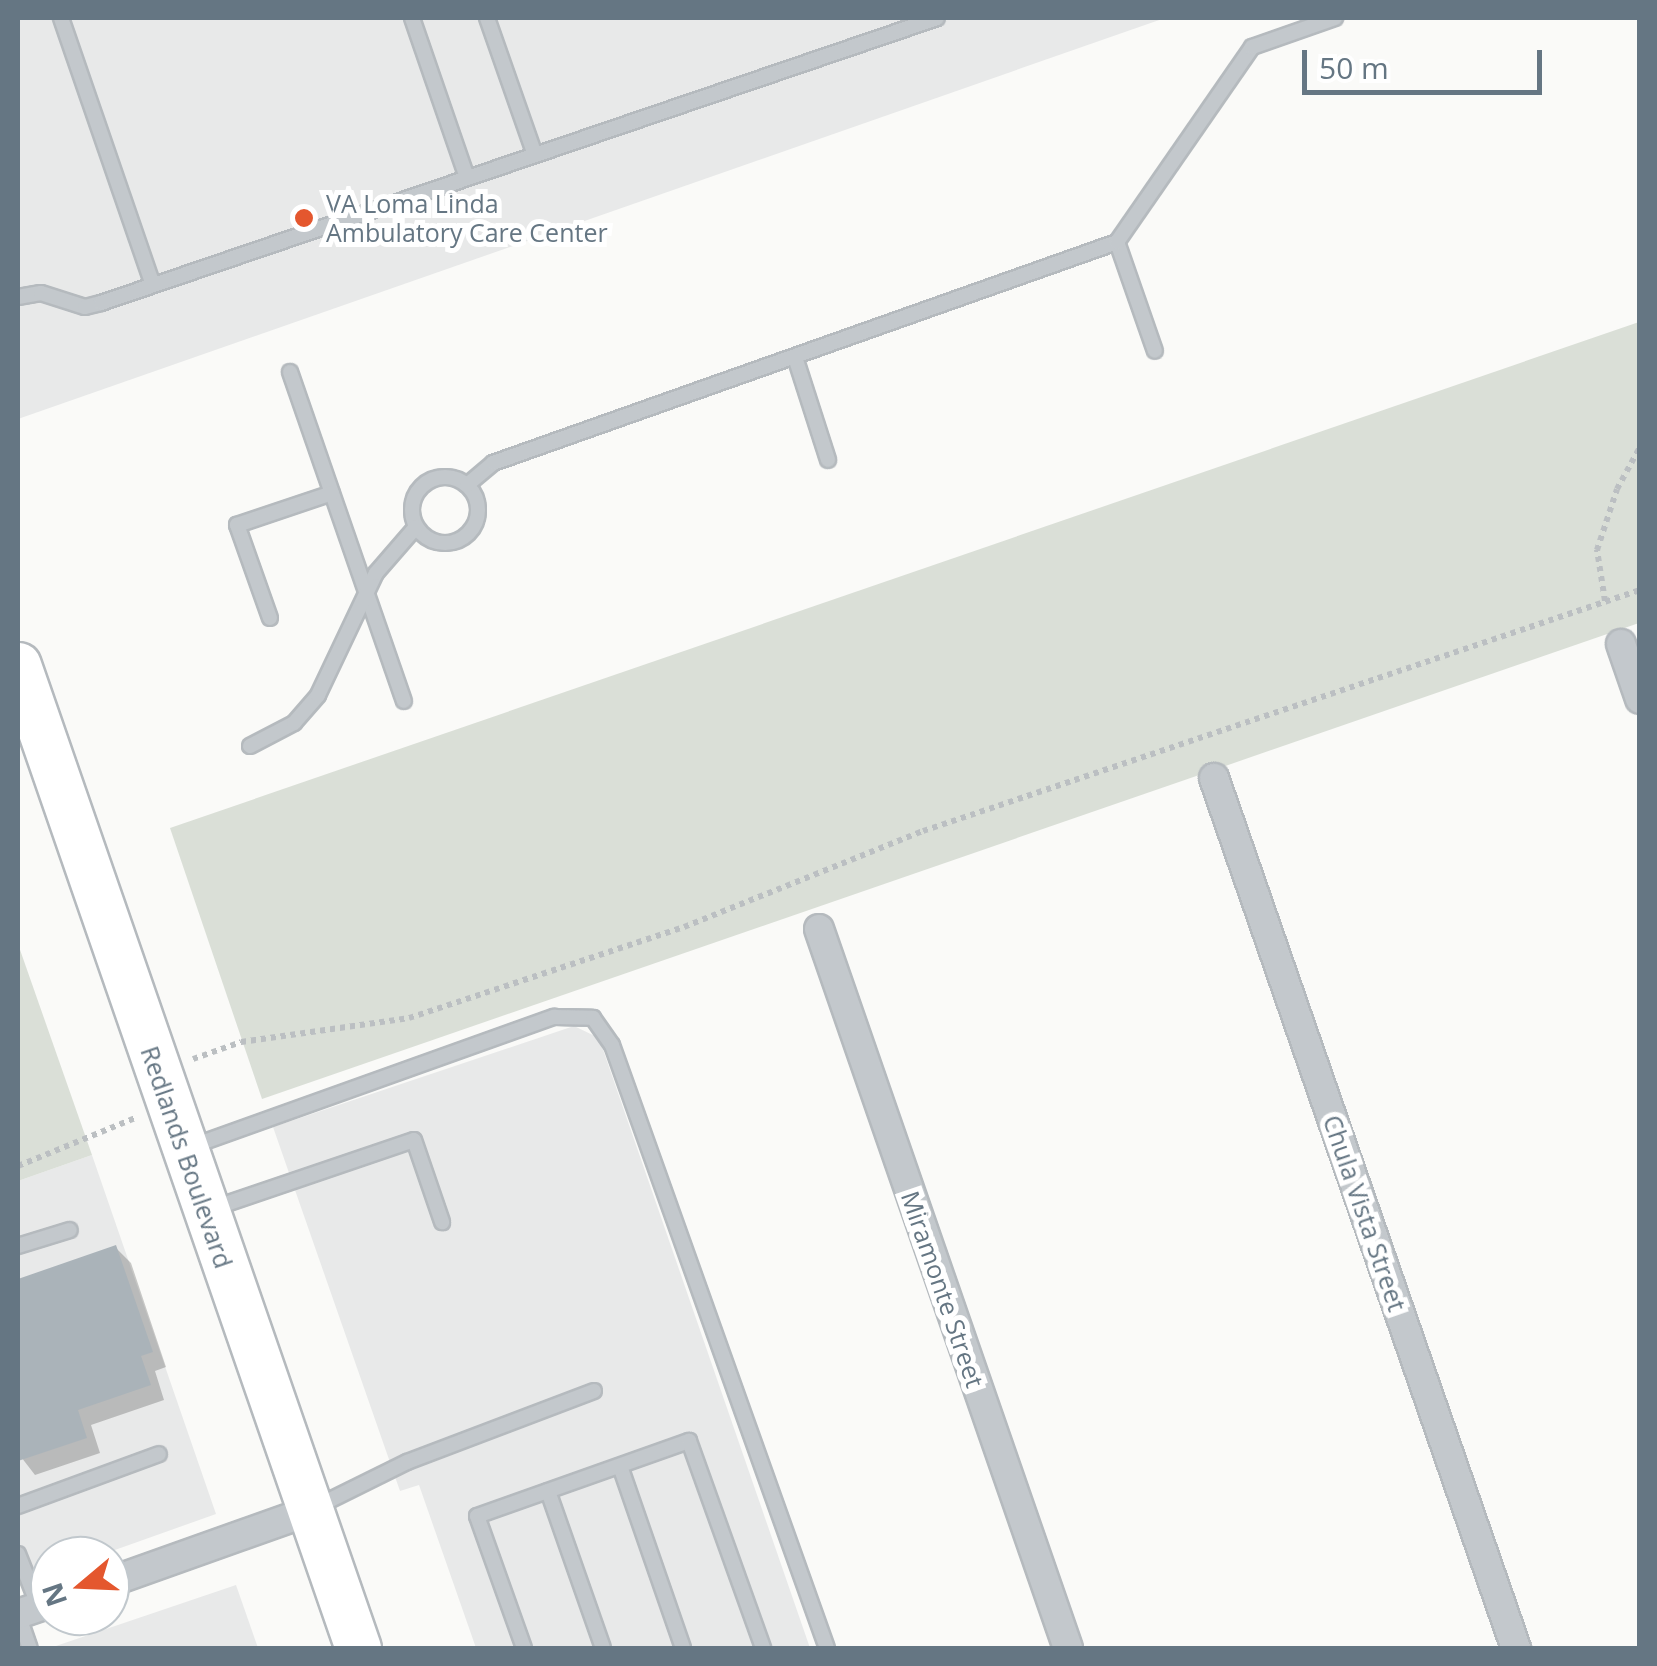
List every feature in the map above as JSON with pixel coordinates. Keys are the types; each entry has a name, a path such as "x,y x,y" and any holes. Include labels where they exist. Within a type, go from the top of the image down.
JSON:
{"main road":[{"name":"Redlands Boulevard","path":"18,666 358,1648"}],"street":[{"path":"1621,644 1640,699"},
{"name":"Chula Vista Street","path":"1214,778 1516,1648"},
{"name":"Miramonte Street","path":"819,930 1068,1648"},
{"path":"130,1575 309,1511"}],"lane":[{"path":"61,18 153,286"},
{"path":"412,18 467,178"},
{"path":"487,18 535,155"},
{"path":"18,298 40,293 85,306 153,286 535,155 896,24 937,18"},
{"path":"467,485 493,462 1116,242 1252,46 1336,18"},
{"path":"1116,242 1155,351"},
{"path":"795,357 828,460"},
{"path":"290,372 404,702"},
{"path":"448,476 467,485 478,505 474,527 466,536 445,543 424,536 416,527 414,496 428,480 448,476"},
{"path":"270,618 238,525 332,493"},
{"path":"250,746 294,722 318,695 376,572 416,527"},
{"path":"185,1149 554,1017 593,1018 612,1045 827,1648"},
{"path":"206,1211 414,1140 442,1222"},
{"path":"18,1246 70,1230"},
{"path":"309,1511 407,1462 594,1392"},
{"path":"524,1648 477,1516 688,1441 763,1648"},
{"path":"18,1506 159,1454"},
{"path":"620,1466 684,1648"},
{"path":"548,1491 603,1648"},
{"path":"18,1554 30,1605"}],"path":[{"path":"1605,601 1597,550 1617,489 1640,447"},
{"path":"18,1166 241,1042 409,1018 684,927 923,831 1640,590"}],"shaded area":[{"name":"VA Loma Linda Ambulatory Care Center","path":"18,18 1165,18 18,419"},
{"path":"1639,322 1639,623 262,1099 170,828"},
{"path":"18,944 92,1155 18,1181"},
{"path":"574,1026 599,1038 810,1648 476,1648 419,1485 400,1491 273,1127"},
{"path":"92,1155 216,1514 130,1545 130,1536 30,1536 30,1580 18,1584 18,1181"},
{"path":"236,1585 258,1648 50,1648 85,1636 130,1636 130,1621"}],"building":[{"path":"116,1245 153,1352 141,1356 151,1385 78,1410 87,1438 18,1461 18,1279"}],"place":[{"name":"VA Loma Linda Ambulatory Care Center","path":"304,218"}]}
